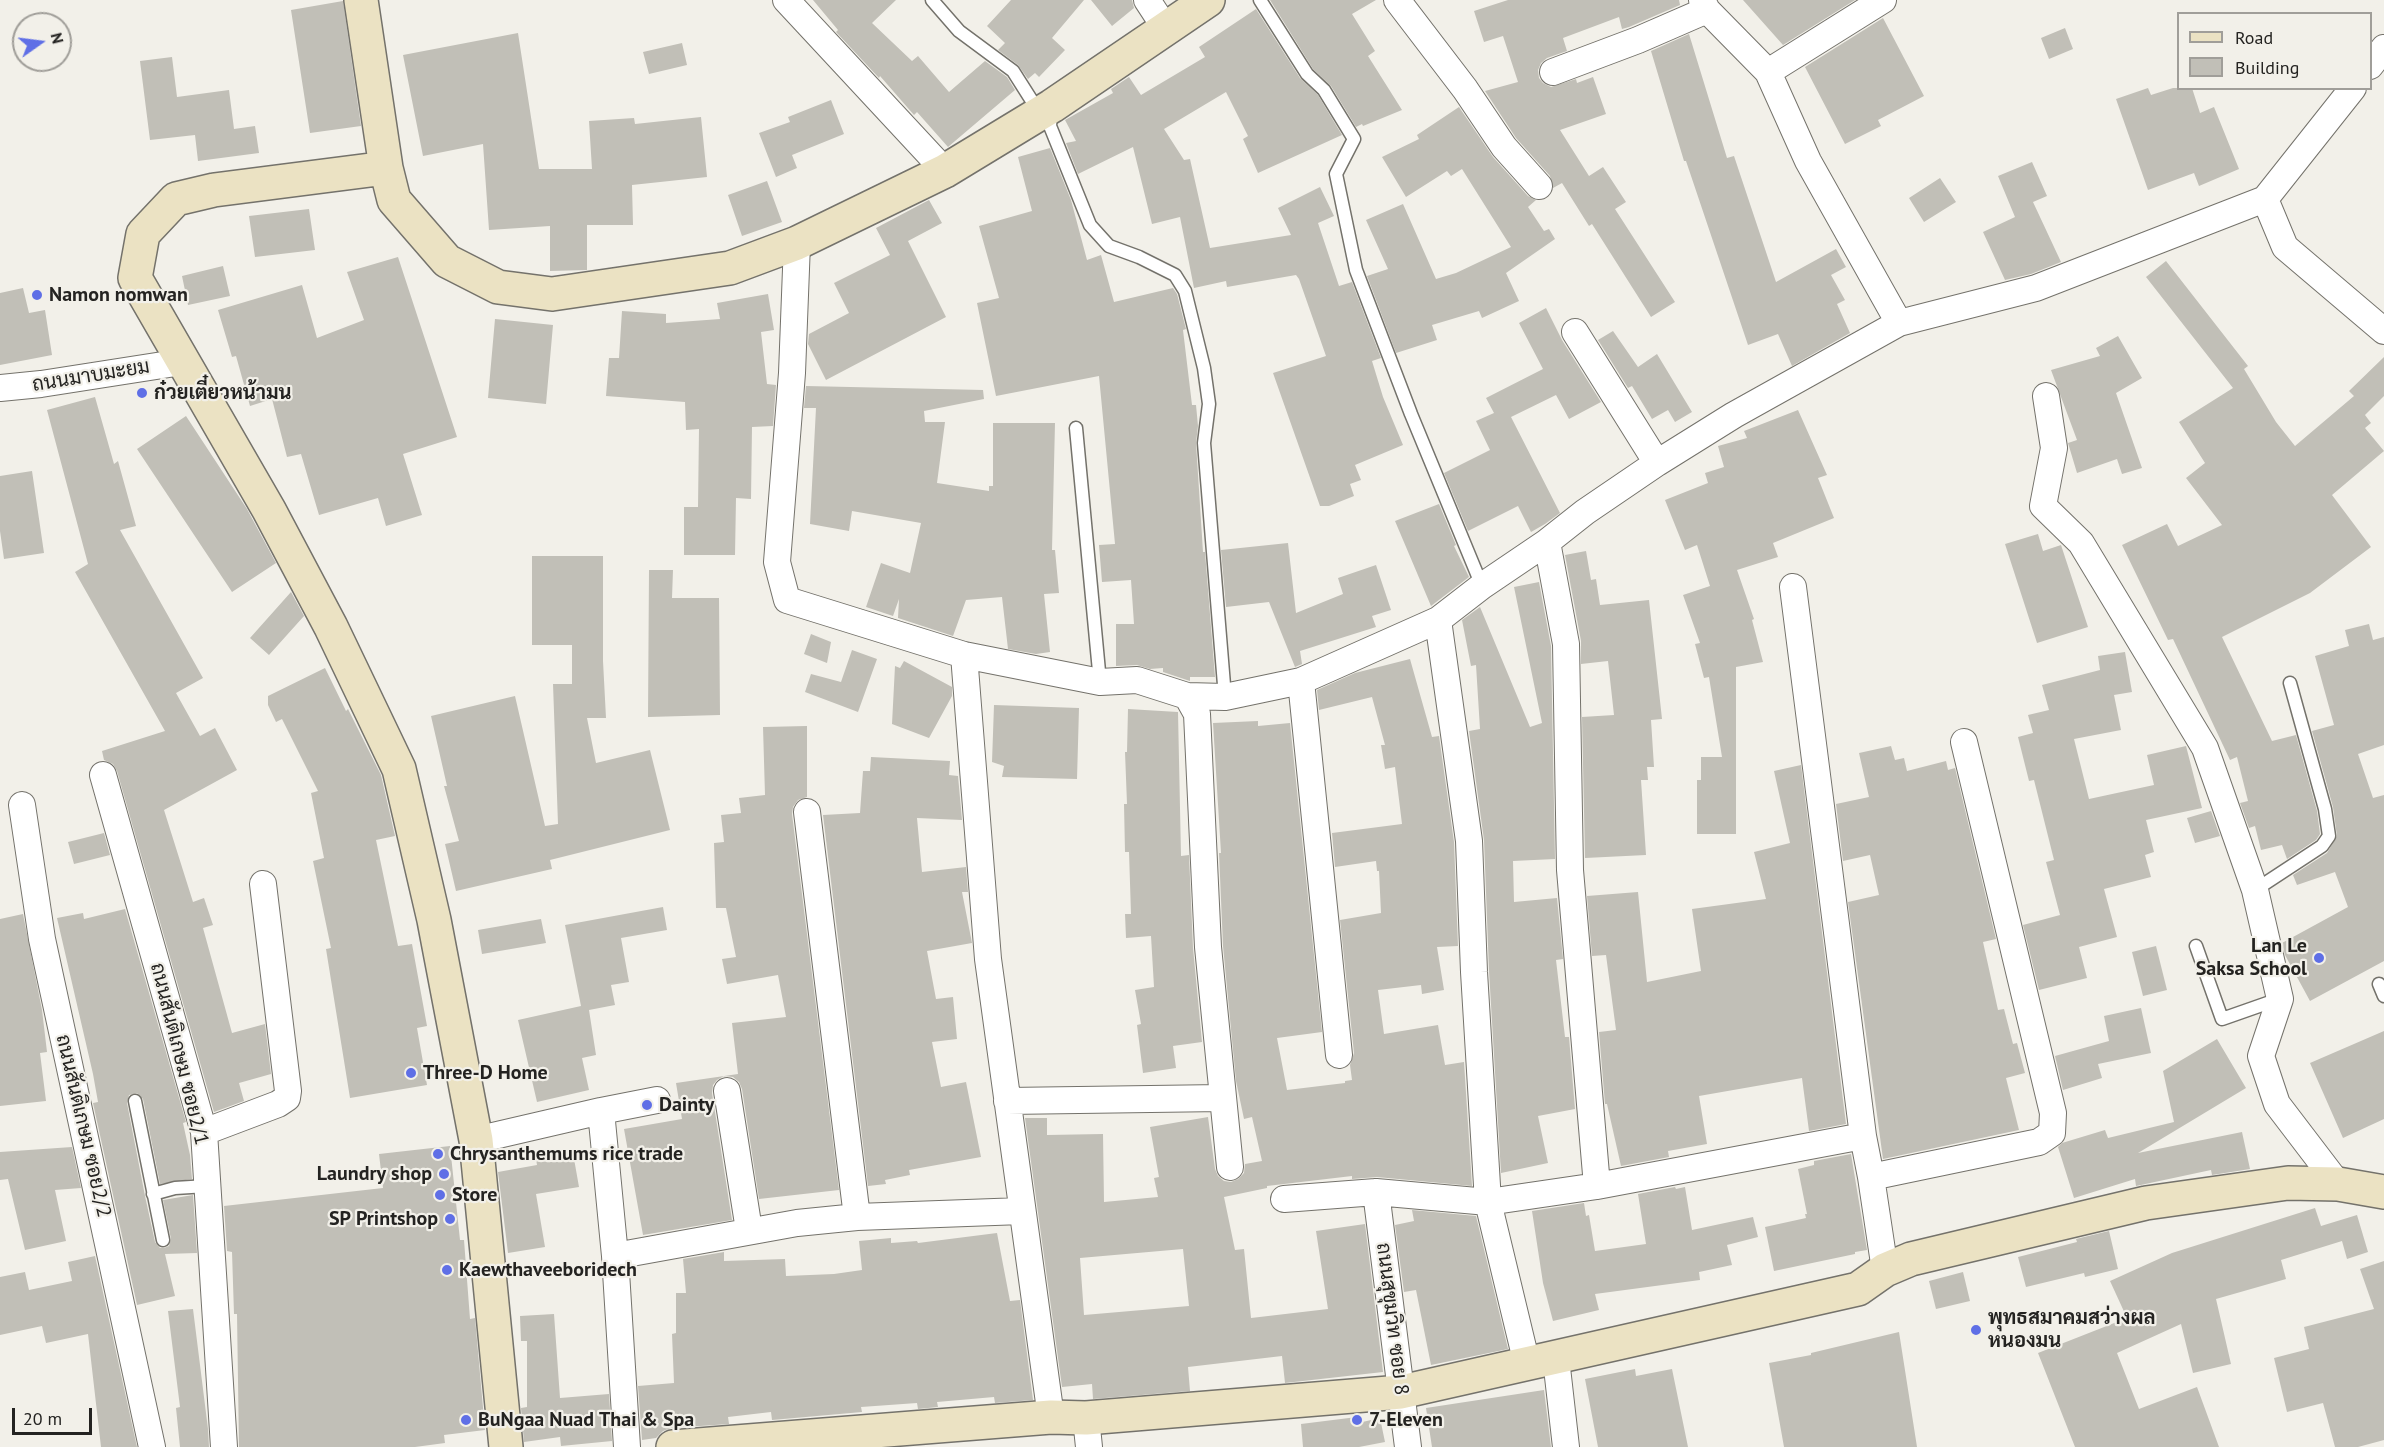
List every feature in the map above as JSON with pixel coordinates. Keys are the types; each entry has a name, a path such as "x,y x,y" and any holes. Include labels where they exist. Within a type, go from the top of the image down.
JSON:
{"street":[{"path":"361,0 386,168 394,200 447,261 498,287 552,294 730,268 797,243 945,171 1046,109 1208,0"},
{"path":"786,0 945,171"},
{"path":"1147,0 1166,29"},
{"path":"1397,0 1465,88 1504,147 1539,186"},
{"path":"1768,72 1882,0"},
{"path":"1552,72 1638,40 1705,5 1768,72 1808,160 1899,323"},
{"path":"2372,63 2384,48"},
{"path":"797,243 792,373 777,562 787,600 964,655 1100,682 1137,680 1187,696 1225,697 1301,681 1438,620 1585,512 1657,463 1734,415 1899,323 2036,288 2265,200 2351,90"},
{"path":"386,168 214,190 176,199 143,234 135,278 269,510 331,627 399,769 434,920 476,1140 506,1447"},
{"path":"2265,200 2285,247 2384,331"},
{"path":"1575,332 1657,463"},
{"name":"ถนนมาบมะยม","path":"0,388 41,384 182,362"},
{"path":"2046,396 2054,448 2043,506 2081,543 2205,748 2255,890 2280,999 2261,1056 2277,1104 2338,1184"},
{"path":"1547,542 1566,644 1570,870 1597,1186"},
{"path":"1793,587 1863,1136 1885,1270"},
{"path":"1438,620 1469,841 1474,972 1488,1202 1541,1361 1566,1447"},
{"path":"964,655 988,959 1051,1417"},
{"path":"1301,681 1339,1055"},
{"path":"1187,696 1197,714 1208,947 1230,1167"},
{"path":"1871,1176 2039,1142 2052,1133 2053,1113 1964,742"},
{"name":"ถนนสันติเกษม ซอย2/1","path":"103,775 204,1132 224,1447"},
{"name":"ถนนสันติเกษม ซอย2/2","path":"22,805 42,939 152,1447"},
{"path":"807,812 857,1217"},
{"path":"204,1132 278,1104 287,1098 263,884"},
{"path":"727,1091 749,1230"},
{"path":"1007,1101 1222,1098"},
{"path":"476,1140 657,1101"},
{"path":"601,1112 615,1256 627,1447"},
{"path":"1284,1198 1376,1192 1488,1202 1597,1186 1863,1136"},
{"path":"673,1447 1051,1417 1088,1433 1401,1392 1858,1289 1885,1270 1911,1259 2146,1203 2288,1183 2338,1184 2380,1196"},
{"name":"ถนนสุขุมวิท ซอย 8","path":"1376,1192 1408,1447"},
{"path":"615,1256 749,1230 857,1217 1022,1211"}],"lane":[{"path":"932,0 958,31 1013,71 1046,109 1050,126 1090,225 1109,246 1139,257 1175,275 1185,291 1204,368 1209,404 1204,443 1225,697"},
{"path":"1260,0 1307,74 1324,90 1353,139 1336,174 1356,270 1411,414 1482,586"},
{"path":"1076,428 1100,682"},
{"path":"2255,890 2322,846 2329,836 2325,809 2290,683"},
{"path":"2196,946 2222,1020 2280,999"},
{"path":"135,1101 163,1240"},
{"path":"153,1194 175,1188 207,1186"}],"building":[{"path":"813,0 896,0 872,23 912,61 918,56 949,92 985,61 1007,77 1015,90 948,147 917,112 914,115 880,76 879,78 836,32 838,30"},
{"path":"1011,0 1084,0 1052,38 1065,50 1039,77 1035,73 1028,79 1018,65 998,50 1005,43 987,26"},
{"path":"1091,0 1132,0 1134,8 1112,26"},
{"path":"1270,0 1376,0 1352,14 1375,51 1368,56 1402,110 1356,127 1331,86 1313,69"},
{"path":"1508,0 1679,0 1680,5 1629,27 1622,29 1619,17 1563,38 1567,51 1547,58 1538,70 1539,78 1551,87 1576,79 1577,83 1593,77 1606,114 1560,130 1589,176 1603,167 1626,202 1615,209 1675,302 1651,317 1592,224 1589,226 1562,183 1553,188 1550,176 1516,138 1485,91 1518,82 1503,36 1484,42 1474,11"},
{"path":"1743,0 1855,0 1783,45"},
{"path":"343,1 361,126 310,133 291,10"},
{"path":"1256,9 1300,78 1318,95 1342,135 1258,173 1243,139 1248,136 1226,92 1164,129 1184,160 1190,159 1210,248 1291,235 1278,208 1320,187 1334,216 1318,223 1339,286 1352,282 1381,358 1372,361 1383,397 1403,445 1355,465 1361,480 1350,484 1354,496 1329,506 1320,506 1273,373 1326,356 1299,279 1296,275 1227,287 1226,281 1194,288 1180,217 1152,224 1133,147 1078,174 1066,143 1076,141 1065,120 1113,93 1111,89 1129,77 1141,95 1205,57 1199,47"},
{"path":"1883,18 1924,96 1878,120 1881,126 1845,144 1805,67"},
{"path":"2065,28 2073,49 2049,59 2041,38"},
{"path":"518,33 539,169 592,169 589,121 634,118 635,124 701,117 707,177 632,185 633,225 587,225 587,270 550,271 550,226 489,230 483,144 423,156 403,55"},
{"path":"1689,34 1727,158 1734,156 1776,282 1836,249 1846,267 1831,275 1845,300 1837,304 1850,333 1792,366 1778,334 1748,345 1686,161 1684,161 1651,51"},
{"path":"682,43 687,65 649,74 643,52"},
{"path":"172,57 177,97 229,90 234,129 255,126 259,153 198,161 195,135 150,140 140,61"},
{"path":"2148,88 2151,95 2173,88 2193,90 2200,113 2214,107 2239,169 2199,186 2194,173 2148,190 2116,99"},
{"path":"831,100 844,134 792,155 797,168 776,177 759,133 790,122 788,117"},
{"path":"1459,107 1493,157 1528,196 1536,200 1528,207 1544,231 1549,229 1555,239 1506,273 1519,301 1482,318 1479,311 1432,325 1437,340 1396,353 1367,276 1388,269 1366,220 1403,204 1436,279 1456,273 1511,247 1462,169 1451,176 1447,171 1406,197 1382,157 1419,139 1417,135"},
{"path":"1050,148 1071,200 1087,260 1101,255 1114,302 1173,288 1177,294 1186,329 1183,330 1192,405 1196,405 1198,426 1196,443 1203,552 1205,552 1215,677 1190,677 1190,681 1163,672 1163,668 1150,669 1137,665 1116,666 1116,624 1134,624 1131,580 1102,582 1099,545 1115,544 1099,376 996,396 977,303 999,298 979,226 1032,211 1018,157"},
{"path":"2032,162 2047,196 2033,202 2061,262 2031,274 2005,280 1983,232 2015,217 1998,176"},
{"path":"1940,178 1956,202 1924,222 1909,198"},
{"path":"767,181 782,222 742,236 728,195"},
{"path":"929,200 942,223 908,241 946,317 826,380 808,344 809,334 849,313 834,283 890,255 876,228"},
{"path":"309,209 315,250 255,257 249,216"},
{"path":"398,257 457,437 403,454 422,515 386,526 378,498 319,515 301,454 287,457 272,399 250,406 236,356 232,357 218,310 302,285 317,338 364,320 347,272"},
{"path":"2166,261 2248,366 2244,369 2276,422 2295,446 2354,396 2349,391 2384,357 2384,396 2365,415 2371,423 2365,428 2384,451 2332,495 2371,547 2310,593 2222,637 2272,741 2296,735 2317,811 2320,834 2316,840 2287,859 2282,845 2261,850 2255,826 2249,828 2240,803 2248,801 2237,757 2230,760 2173,639 2168,640 2122,545 2167,524 2178,546 2222,525 2186,478 2205,463 2179,422 2233,388 2146,277"},
{"path":"223,266 230,296 188,305 182,276"},
{"path":"23,288 29,313 45,310 52,355 0,365 0,293"},
{"path":"768,294 774,330 761,332 767,384 776,385 773,426 752,427 751,499 736,498 735,555 684,555 684,507 698,507 699,429 686,430 685,402 606,396 609,358 619,358 622,311 666,314 666,323 720,319 717,303"},
{"path":"1546,308 1562,340 1601,402 1569,419 1556,395 1511,417 1560,513 1531,532 1518,506 1468,531 1444,473 1490,450 1476,421 1494,413 1486,398 1543,369 1519,323"},
{"path":"495,319 553,325 546,404 488,398"},
{"path":"1613,331 1638,367 1657,354 1692,412 1675,422 1668,410 1652,419 1632,386 1628,388 1598,340"},
{"path":"2118,336 2142,378 2116,393 2142,468 2122,474 2117,459 2077,473 2068,443 2077,440 2051,370 2100,356 2096,348"},
{"path":"806,386 983,390 984,399 924,411 925,422 945,422 937,483 989,491 989,486 993,486 993,423 1055,423 1052,550 1055,550 1059,593 1044,594 1050,652 1036,654 1008,649 1002,597 966,600 953,636 898,618 899,599 893,616 866,607 881,563 910,573 921,523 852,511 849,531 810,524 816,408 804,408"},
{"path":"95,397 114,464 118,461 136,526 120,530 203,678 176,693 200,736 215,728 237,770 164,810 193,902 204,898 213,925 203,928 232,1033 265,1024 271,1074 239,1083 244,1101 214,1112 117,771 113,764 104,760 102,751 165,731 75,572 88,564 47,410"},
{"path":"1798,410 1827,475 1818,478 1834,518 1773,543 1778,557 1737,570 1754,619 1752,620 1763,662 1736,667 1736,834 1697,834 1697,780 1701,780 1701,757 1722,757 1709,677 1704,678 1695,644 1700,643 1683,595 1710,586 1697,545 1685,550 1665,500 1708,483 1705,473 1724,467 1718,446 1747,438 1744,431"},
{"path":"186,416 247,509 276,563 232,592 137,449"},
{"path":"32,471 44,553 4,559 0,531 0,476"},
{"path":"1439,504 1456,545 1454,546 1469,577 1431,606 1395,521"},
{"path":"2038,534 2043,551 2061,545 2088,627 2037,643 2005,544"},
{"path":"1288,543 1296,613 1343,594 1338,578 1376,565 1391,610 1372,616 1376,627 1300,651 1302,664 1295,667 1269,602 1226,607 1221,550"},
{"path":"1586,551 1591,580 1596,579 1600,605 1649,600 1662,719 1651,720 1654,767 1647,767 1648,780 1641,780 1646,855 1585,858 1582,717 1614,715 1608,661 1581,664 1581,641 1565,555"},
{"path":"532,556 603,556 603,661 606,718 587,718 596,763 650,750 670,830 550,860 552,869 456,891 445,844 459,841 444,786 447,786 431,716 515,696 545,826 558,824 553,684 572,684 572,645 532,645"},
{"path":"649,570 673,570 672,598 719,598 720,715 648,717"},
{"path":"1539,582 1551,646 1555,859 1513,861 1514,902 1557,898 1563,959 1556,960 1565,1037 1569,1037 1575,1109 1538,1116 1548,1163 1501,1173 1484,840 1469,731 1480,729 1476,665 1471,666 1462,620 1480,607 1530,727 1542,723 1514,587"},
{"path":"291,592 304,616 269,655 250,638"},
{"path":"2369,624 2373,640 2384,637 2384,745 2358,754 2373,798 2384,795 2384,961 2310,1001 2285,955 2282,943 2348,907 2335,872 2297,885 2293,875 2327,853 2337,836 2333,807 2312,731 2334,725 2315,656 2349,646 2345,630"},
{"path":"811,634 831,642 827,663 804,654"},
{"path":"852,650 877,659 858,712 805,692 811,674 841,682"},
{"path":"2125,652 2132,692 2114,695 2121,730 2074,739 2089,799 2154,785 2147,755 2186,746 2202,808 2146,820 2154,852 2145,855 2151,877 2104,889 2117,937 2079,947 2087,978 2039,990 2023,925 2060,915 2046,862 2054,860 2034,780 2029,781 2018,737 2033,733 2028,715 2049,710 2042,685 2100,670 2098,656"},
{"path":"1410,659 1432,737 1439,736 1454,842 1458,946 1437,947 1444,990 1422,994 1421,985 1378,990 1384,1034 1438,1025 1445,1065 1464,1062 1472,1186 1377,1177 1352,1179 1352,1176 1267,1186 1267,1188 1224,1197 1235,1250 1244,1249 1251,1318 1328,1309 1316,1231 1365,1224 1383,1372 1285,1383 1282,1356 1188,1367 1190,1391 1093,1399 1092,1384 1062,1387 1025,1118 1047,1118 1047,1135 1103,1134 1104,1202 1158,1197 1154,1178 1159,1177 1150,1127 1208,1117 1215,1169 1224,1181 1231,1182 1238,1179 1244,1173 1245,1164 1262,1161 1252,1117 1244,1119 1236,1081 1223,946 1219,853 1221,853 1213,723 1258,721 1258,726 1290,723 1322,1032 1277,1038 1287,1090 1345,1083 1345,1081 1352,1080 1350,1065 1354,1053 1340,920 1381,913 1379,871 1377,871 1376,861 1335,867 1332,833 1402,824 1395,767 1385,769 1381,745 1385,745 1372,697 1319,710 1317,690 1355,673","holes":["1183,1249 1189,1306 1084,1315 1080,1258"]},
{"path":"904,661 952,687 952,696 929,738 892,724 895,666 900,668"},
{"path":"325,668 381,775 395,836 376,840 398,946 412,944 427,1026 417,1028 427,1085 350,1098 326,949 331,948 313,861 324,858 311,793 318,791 282,719 276,722 268,705 268,696"},
{"path":"994,705 1079,708 1077,779 1002,777 1004,766 992,762"},
{"path":"1128,709 1178,712 1181,856 1189,855 1193,948 1202,1042 1173,1046 1176,1068 1143,1073 1137,1025 1141,1024 1135,990 1154,987 1151,936 1126,938 1125,914 1131,914 1129,852 1125,852 1124,804 1127,804 1125,752 1127,752"},
{"path":"807,726 807,797 798,800 793,807 792,814 839,1190 759,1199 742,1089 733,1077 724,1076 738,1074 732,1023 786,1017 778,975 727,984 722,959 736,957 726,908 716,908 714,843 724,842 721,815 741,813 739,798 765,795 763,727"},
{"path":"1891,746 1895,760 1904,758 1907,771 1946,761 1948,770 1955,768 1996,939 1983,942 1998,1010 2004,1009 2013,1044 2017,1043 2025,1073 2006,1078 2019,1130 1883,1159 1848,902 1879,895 1870,855 1843,861 1836,804 1869,797 1859,753"},
{"path":"871,757 950,761 949,775 958,776 962,820 917,818 922,872 966,867 968,892 962,892 972,943 927,951 936,999 953,997 957,1039 932,1042 941,1087 966,1082 981,1157 909,1170 910,1175 885,1180 886,1184 868,1186 823,815 860,813 863,771 870,771"},
{"path":"1801,765 1846,1124 1809,1131 1802,1078 1699,1096 1707,1144 1668,1151 1669,1157 1621,1166 1607,1104 1605,1104 1599,1032 1616,1030 1606,955 1592,956 1587,896 1638,892 1647,982 1701,971 1692,909 1766,899 1754,852 1790,843 1774,771"},
{"path":"2211,811 2220,836 2195,843 2187,818"},
{"path":"104,833 110,855 74,864 68,842"},
{"path":"663,907 667,930 621,938 629,982 611,985 615,1005 589,1010 596,1055 582,1058 589,1090 537,1102 518,1020 581,1006 565,925"},
{"path":"125,909 186,1122 183,1123 190,1155 192,1179 160,1184 143,1099 137,1093 129,1095 127,1103 145,1196 155,1242 160,1248 164,1248 169,1246 171,1239 163,1200 193,1195 197,1253 165,1254 175,1296 137,1305 93,1103 98,1102 93,1074 57,918 83,913 84,919"},
{"path":"23,914 42,1010 47,1052 40,1053 46,1101 0,1106 0,919"},
{"path":"541,919 546,943 482,954 478,930"},
{"path":"2156,946 2167,990 2143,996 2132,952"},
{"path":"2141,1008 2151,1053 2098,1064 2102,1078 2063,1090 2055,1056 2109,1041 2104,1016"},
{"path":"2384,1031 2384,1119 2343,1138 2310,1063"},
{"path":"2217,1039 2246,1088 2138,1153 2242,1132 2250,1169 2212,1175 2211,1170 2136,1186 2135,1179 2074,1198 2058,1147 2062,1143 2105,1130 2108,1138 2174,1122 2163,1071"},
{"path":"724,1076 713,1085 712,1093 732,1220 643,1235 624,1129 682,1119 676,1083"},
{"path":"450,1146 460,1240 464,1240 470,1319 475,1318 485,1430 444,1435 445,1443 415,1447 239,1447 237,1314 234,1314 232,1252 227,1251 224,1206 383,1188 379,1154"},
{"path":"72,1147 81,1188 55,1190 66,1241 25,1250 8,1179 0,1180 0,1152"},
{"path":"573,1153 579,1187 536,1194 545,1247 508,1253 498,1172 537,1165 536,1159"},
{"path":"1851,1154 1867,1250 1774,1271 1765,1227 1806,1218 1805,1214 1807,1214 1798,1169 1814,1165 1814,1161"},
{"path":"1675,1187 1676,1189 1685,1187 1692,1230 1753,1217 1758,1237 1727,1245 1732,1265 1699,1272 1700,1280 1595,1294 1599,1310 1553,1321 1543,1283 1532,1211 1584,1203 1586,1216 1589,1215 1595,1251 1646,1244 1638,1194"},
{"path":"2315,1208 2321,1226 2357,1215 2368,1252 2347,1259 2342,1241 2281,1260 2286,1279 2216,1299 2231,1364 2193,1373 2181,1324 2117,1353 2139,1409 2197,1387 2219,1447 2075,1447 2038,1353 2127,1318 2110,1281 2172,1253"},
{"path":"1412,1210 1476,1216 1508,1349 1431,1365 1416,1290 1404,1292 1395,1225 1414,1221"},
{"path":"2109,1231 2118,1269 2085,1277 2084,1273 2026,1287 2018,1257"},
{"path":"997,1233 1010,1301 1020,1300 1033,1400 995,1403 994,1397 937,1402 938,1407 918,1409 917,1403 861,1407 862,1412 772,1420 771,1412 728,1417 729,1424 671,1428 663,1431 656,1438 642,1440 638,1386 674,1383 672,1334 676,1333 676,1293 686,1293 683,1259 724,1252 724,1261 785,1259 786,1276 834,1274 862,1270 859,1241 891,1238 891,1243 917,1241 918,1243"},
{"path":"95,1256 137,1447 101,1447 88,1334 46,1343 42,1326 0,1335 0,1277 25,1272 29,1290 72,1281 68,1262"},
{"path":"2384,1261 2384,1440 2358,1447 2335,1447 2323,1403 2287,1412 2274,1358 2309,1349 2304,1327 2374,1309 2360,1269"},
{"path":"1963,1272 1970,1301 1936,1309 1929,1281"},
{"path":"193,1309 209,1447 180,1447 176,1408 180,1407 168,1311"},
{"path":"554,1314 560,1398 609,1394 612,1441 561,1446 560,1437 524,1442 521,1408 527,1407 527,1341 521,1341 520,1316"},
{"path":"1899,1332 1917,1447 1784,1447 1769,1363 1811,1355 1811,1353"},
{"path":"1635,1369 1636,1376 1672,1369 1688,1447 1598,1447 1585,1379"},
{"path":"1544,1390 1551,1447 1432,1447 1426,1408"},
{"path":"1357,1417 1358,1423 1380,1418 1385,1442 1359,1447 1303,1447 1301,1424"}],"place":[{"name":"Namon nomwan","path":"37,295"},
{"name":"ก๋วยเตี๋ยวหน้ามน","path":"142,393"},
{"name":"Lan Le Saksa School","path":"2319,958"},
{"name":"Three-D Home","path":"411,1073"},
{"name":"Dainty","path":"647,1105"},
{"name":"Chrysanthemums rice trade","path":"438,1154"},
{"name":"Laundry shop","path":"444,1174"},
{"name":"Store","path":"440,1195"},
{"name":"SP Printshop","path":"450,1219"},
{"name":"Kaewthaveeboridech","path":"447,1270"},
{"name":"พุทธสมาคมสว่างผล หนองมน","path":"1976,1330"},
{"name":"BuNgaa Nuad Thai & Spa","path":"466,1420"},
{"name":"7-Eleven","path":"1357,1420"}]}
